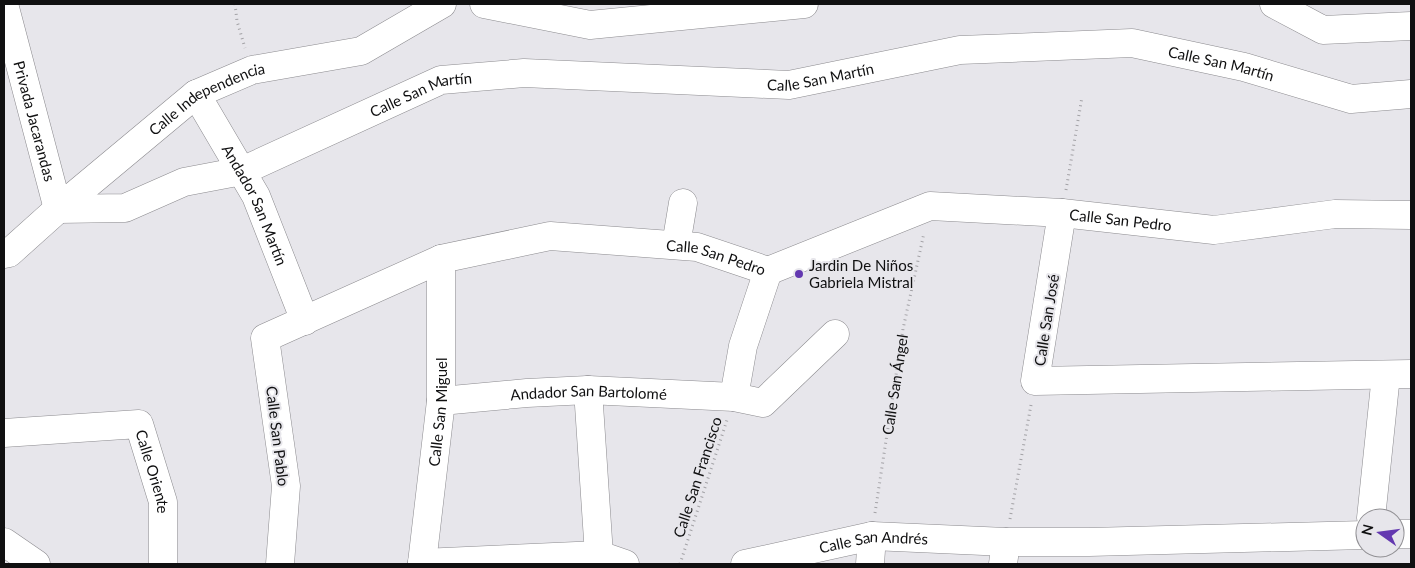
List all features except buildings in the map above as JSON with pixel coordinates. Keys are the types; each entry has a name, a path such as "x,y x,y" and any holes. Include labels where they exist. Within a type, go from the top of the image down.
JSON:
{"street":[{"name":"Privada Jacarandas","path":"4,4 58,208"},
{"name":"Calle Independencia","path":"4,254 9,253 58,208 252,70 361,51 442,4"},
{"path":"484,4 590,25 804,4"},
{"path":"1274,4 1323,30 1411,26"},
{"name":"Calle San Martín","path":"58,208 125,208 235,160 441,80 524,73 789,85 960,50 1132,43 1244,67 1351,99 1411,94"},
{"name":"Andador San Martín","path":"202,105 256,196 305,321"},
{"path":"676,245 683,202"},
{"name":"Calle San Pedro","path":"265,338 441,259 550,236 697,247 768,271 930,206 1062,213 1214,230 1335,214 1411,215"},
{"name":"Calle San José","path":"1036,382 1062,213"},
{"name":"Calle San Miguel","path":"421,564 441,401 441,259"},
{"path":"734,397 743,346 768,271"},
{"name":"Andador San Bartolomé","path":"441,401 588,390 734,397 763,403 835,334"},
{"name":"Calle San Pablo","path":"265,338 286,486 280,564"},
{"path":"1036,382 1399,374 1373,508"},
{"path":"588,390 599,556"},
{"name":"Calle Oriente","path":"4,432 139,424 163,502 163,564"},
{"name":"Calle San Andrés","path":"745,564 872,536 1004,553 1089,542 1355,535"},
{"path":"870,564 872,536"},
{"path":"421,564 599,556 624,564"}],"path":[{"path":"235,4 237,21 252,70"},
{"path":"1062,213 1082,97"},
{"name":"Calle San Ángel","path":"872,536 903,329 930,206"},
{"name":"Calle San José","path":"1004,553 1036,382"},
{"name":"Calle San Francisco","path":"680,564 734,397"}],"place":[{"name":"Jardin De Niños Gabriela Mistral","path":"799,274"}]}
